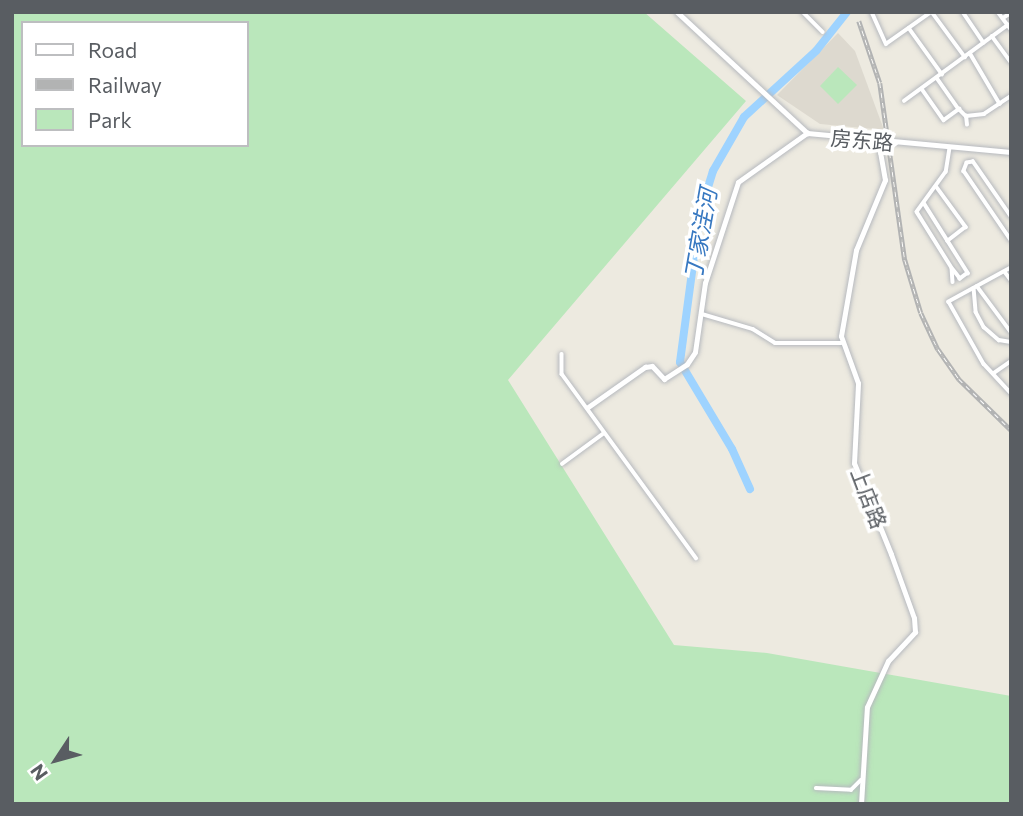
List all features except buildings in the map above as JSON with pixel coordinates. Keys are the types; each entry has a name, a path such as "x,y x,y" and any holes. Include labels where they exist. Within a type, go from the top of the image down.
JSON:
{"street":[{"name":"房东路","path":"677,12 770,104 807,133 878,142 1011,152"},
{"path":"803,12 823,32"},
{"path":"872,12 886,44 931,12 965,57"},
{"path":"963,12 984,43"},
{"path":"904,101 992,36 1009,27 998,12"},
{"path":"1003,18 1011,13"},
{"path":"909,28 942,74"},
{"path":"992,36 1011,62"},
{"path":"970,54 1000,104"},
{"path":"937,78 966,116 967,125"},
{"path":"922,89 944,120 959,109"},
{"path":"966,116 985,114 1011,96"},
{"path":"588,407 645,367 652,366 664,379 687,364 695,352 715,245 738,182 807,133"},
{"path":"702,314 753,329 775,343 841,343 856,250 885,180 878,142"},
{"path":"924,203 968,273 960,279 918,212 924,203 946,172 950,148"},
{"path":"1011,217 973,162 967,163 964,171 1011,240"},
{"path":"936,186 966,228 948,241"},
{"path":"952,268 953,282"},
{"path":"1011,268 953,298 950,305 994,373 1011,393"},
{"path":"1005,272 1011,280"},
{"path":"976,287 1011,332"},
{"path":"976,287 976,312 984,327 999,341 1011,342"},
{"name":"上店路","path":"841,343 859,383 854,463 914,618 915,632 888,661 867,707 861,804"},
{"path":"562,354 562,374 696,558"},
{"path":"994,373 1011,361"},
{"path":"562,464 604,433"},
{"path":"816,788 851,790 863,779"}],"shaded area":[{"path":"838,33 855,51 884,130 820,124 777,95"}],"green space":[{"path":"12,12 644,12 746,101 508,380 674,645 767,653 1011,696 1011,804 12,804"},
{"path":"838,67 857,85 838,104 820,86"}],"waterway":[{"name":"丁家洼河","path":"750,489 732,449 680,362 700,213 713,171 744,117 816,51 847,12"}],"railway":[{"path":"859,21 880,83 905,260 921,313 938,349 959,379 1011,430"}]}
